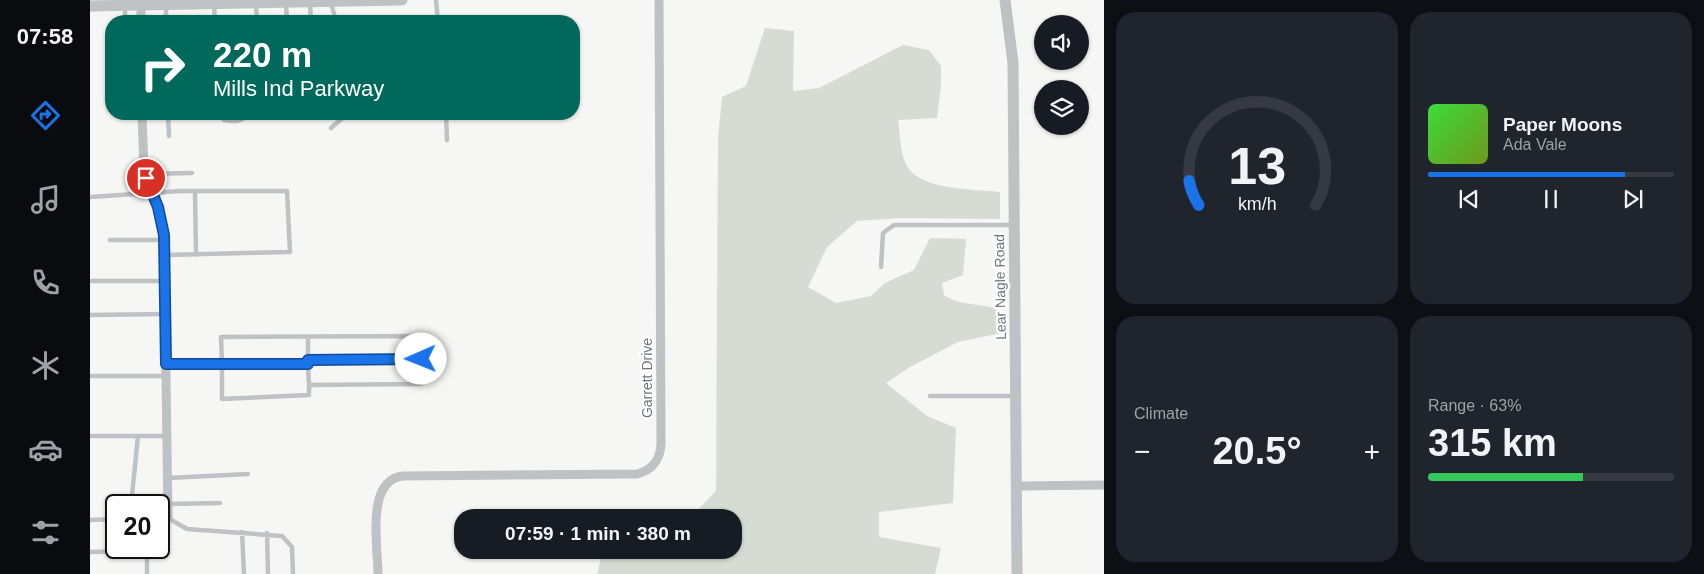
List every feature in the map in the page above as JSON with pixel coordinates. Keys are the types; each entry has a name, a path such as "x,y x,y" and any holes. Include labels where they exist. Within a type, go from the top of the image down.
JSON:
{"street":[{"path":"90,6 402,0"},
{"name":"Garrett Drive","path":"378,574 378,497 384,485 400,476 637,474 648,470 658,460 661,446 659,0"},
{"name":"Lear Nagle Road","path":"1005,0 1013,63 1018,574"},
{"path":"141,5 141,15"},
{"path":"142,120 143,159 146,174 161,216 164,240 168,494"},
{"path":"1017,486 1104,484"}],"lane":[{"path":"436,0 437,15"},
{"path":"304,1 309,15"},
{"path":"258,15 260,2"},
{"path":"286,2 287,15"},
{"path":"331,2 334,15"},
{"path":"214,4 215,15"},
{"path":"125,5 125,15"},
{"path":"166,5 166,15"},
{"path":"168,120 169,136"},
{"path":"224,120 234,122 243,120"},
{"path":"330,128 340,120"},
{"path":"446,120 447,140"},
{"path":"146,174 192,173"},
{"path":"194,191 196,255"},
{"path":"90,197 194,191 287,191 290,252 165,255"},
{"path":"881,266 883,233 894,225 1014,225"},
{"path":"110,240 164,240"},
{"path":"90,281 165,281"},
{"path":"90,315 165,314"},
{"path":"308,336 309,395 222,399 222,337 308,336 421,336 421,384 309,385"},
{"path":"166,364 421,359"},
{"path":"90,376 166,376"},
{"path":"930,396 1016,396"},
{"path":"90,436 167,436"},
{"path":"132,494 138,436"},
{"path":"168,478 248,474"},
{"path":"170,504 220,503"},
{"path":"90,520 105,519"},
{"path":"170,521 187,529 267,533 282,536 292,547 293,574"},
{"path":"242,532 244,574"},
{"path":"267,533 268,574"},
{"path":"90,552 105,551"},
{"path":"146,574 147,559"}],"shaded area":[{"path":"765,28 794,31 793,91 819,88 903,45 929,50 941,66 937,118 898,120 905,162 911,171 933,183 961,189 1000,192 1000,219 900,218 857,221 827,247 808,287 836,303 871,296 885,283 914,270 930,238 966,239 963,275 942,283 944,295 964,303 1000,310 1001,333 958,342 910,367 886,383 927,416 956,428 953,503 879,512 879,537 941,548 935,574 597,574 601,559 742,559 742,509 699,509 716,491 718,138 722,97 746,86"}],"route":[{"path":"146,178 163,225 166,364 308,364 308,360 421,359"}]}
